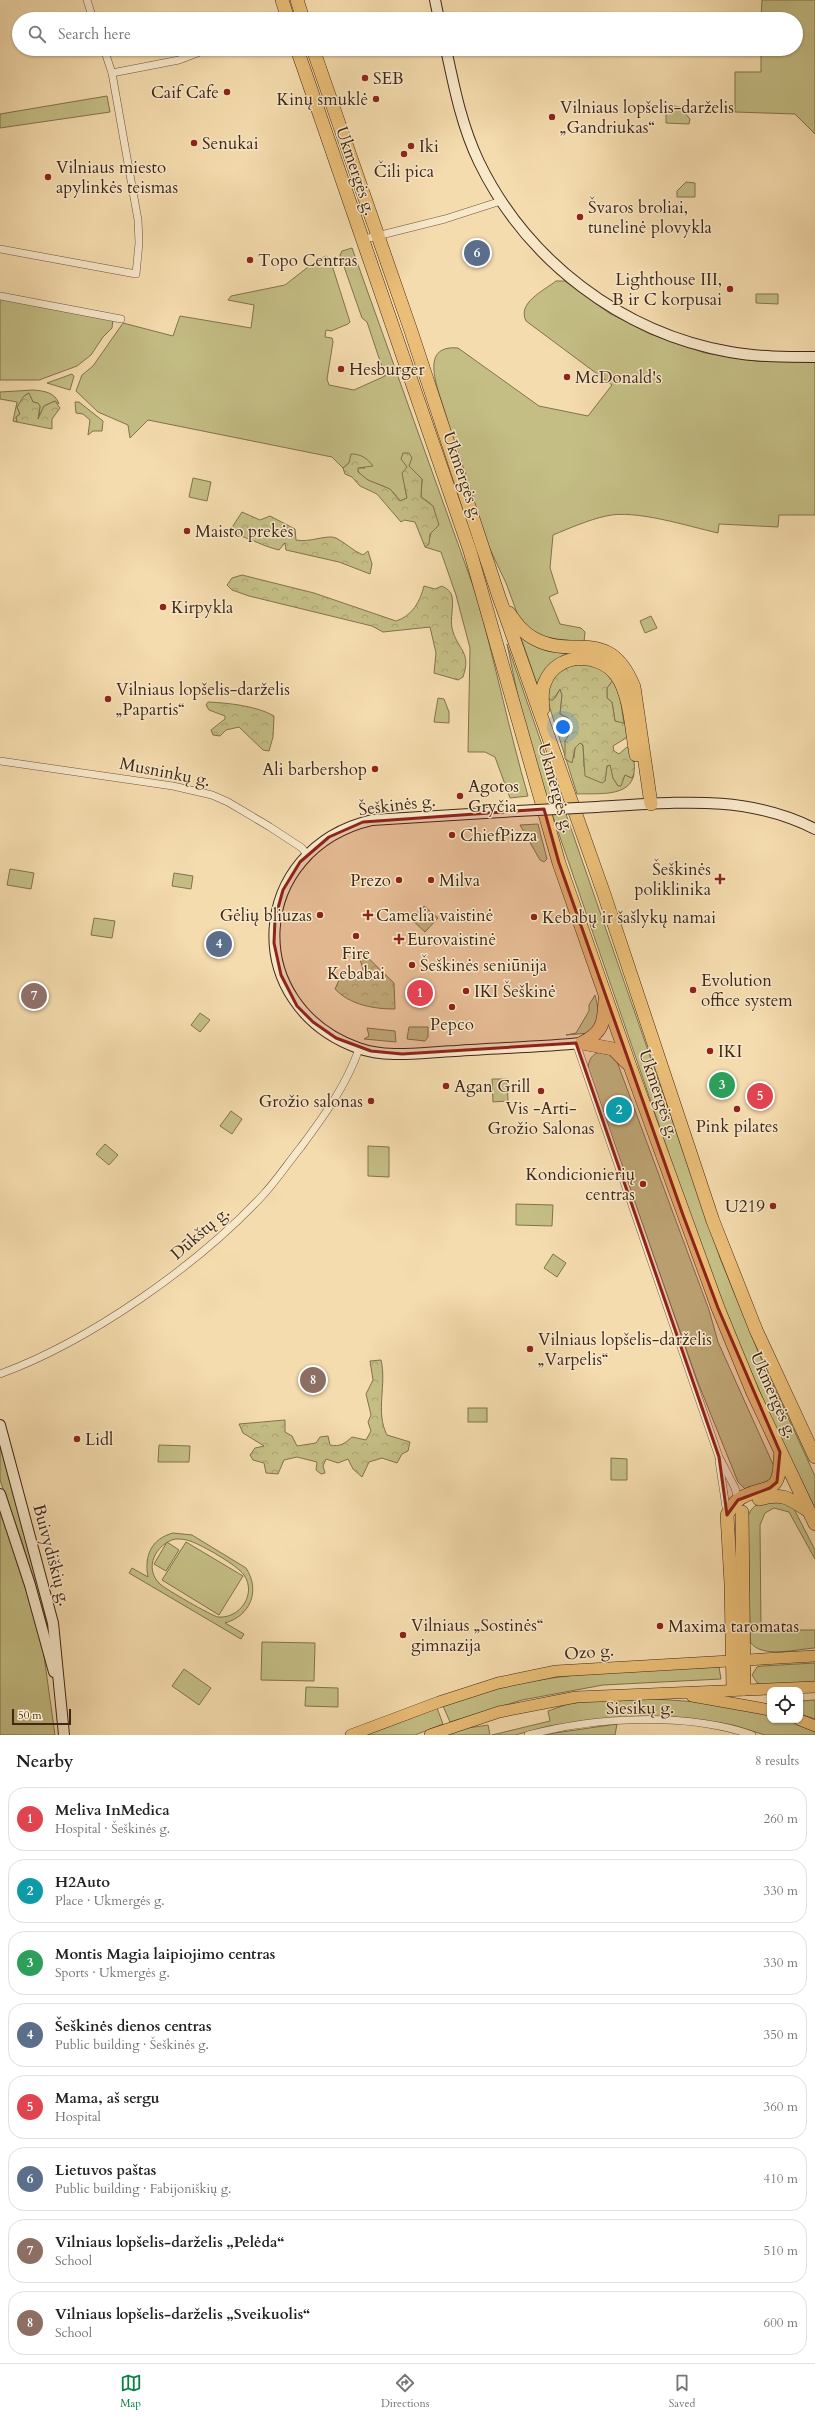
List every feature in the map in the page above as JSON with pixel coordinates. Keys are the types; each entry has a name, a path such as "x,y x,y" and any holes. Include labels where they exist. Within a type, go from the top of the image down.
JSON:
{"highway":[{"path":"282,0 286,12"},
{"path":"297,0 300,12"},
{"name":"Ukmergės g.","path":"299,56 361,240 470,551 559,863 630,1066 718,1308 780,1452 815,1524"},
{"name":"Ukmergės g.","path":"315,56 713,1221 753,1324 815,1457"},
{"path":"499,597 519,626 535,639 553,644 598,649 613,656 626,669 634,687 647,804"},
{"path":"544,723 543,690 545,681 556,668 578,659 594,659 608,667 623,687 647,804"},
{"path":"579,1043 594,1037 602,1026 605,994"},
{"path":"579,1043 601,1045 613,1049 630,1066"},
{"path":"738,1660 727,1515 738,1500 770,1488 777,1482 780,1472 780,1452"},
{"path":"727,1515 742,1512 748,1505 759,1498 774,1495 787,1496 808,1511"},
{"path":"738,1689 742,1512"}],"main road":[{"name":"Ozo g.","path":"351,1735 439,1702 498,1683 529,1676 600,1668 815,1656"},
{"path":"430,1735 500,1712 538,1703 576,1697 738,1689 815,1687"},
{"path":"670,1692 767,1709"},
{"path":"803,1721 815,1726"}],"street":[{"path":"87,0 91,12"},
{"path":"435,0 438,12"},
{"path":"0,249 136,274 139,243 138,220 112,73 106,56"},
{"path":"112,73 179,60 190,56"},
{"path":"448,56 463,120 479,162 501,201 530,240 559,270 590,293 642,324 686,341 721,350 750,355 815,357"},
{"path":"361,240 488,207 501,201"},
{"path":"0,296 121,319"},
{"name":"Musninkų g.","path":"0,761 173,786 212,795 270,827 302,848 308,855"},
{"name":"Šeškinės g.","path":"579,1043 394,1054 359,1049 325,1031 305,1014 289,992 276,956 274,930 278,903 293,871 308,855 335,834 372,820 597,806 700,802 744,805 783,815 815,829"},
{"path":"579,1043 719,1457 735,1488 742,1512"},
{"name":"Dūkštų g.","path":"0,1374 72,1341 178,1272 210,1246 264,1194 318,1124 342,1088 359,1049"},
{"name":"Buivydiškių g.","path":"0,1425 53,1622 64,1735"},
{"path":"719,1457 727,1515"},
{"name":"Buivydiškių g.","path":"0,1494 30,1585 60,1695"},
{"name":"Siesikų g.","path":"528,1735 583,1724 660,1721 718,1726 752,1735"}],"highlighted area":[{"path":"544,809 559,863 683,1215 718,1308 780,1452 777,1482 770,1488 738,1500 727,1515 719,1457 576,1043 402,1054 371,1051 336,1038 313,1022 297,1006 281,975 274,943 275,919 283,890 300,862 329,837 363,822"}],"green space":[{"path":"762,0 815,0 815,134 795,114 735,112 735,72 761,72 761,56 803,56 803,12 761,12"},
{"path":"107,96 110,112 0,128 0,114"},
{"path":"674,106 680,107 690,119 689,124 666,123 666,113"},
{"path":"686,182 695,183 695,197 677,197 677,191"},
{"path":"352,248 477,597 528,796 510,798 495,757 485,752 468,752 470,648 456,595 441,552 425,547 429,540 432,528 434,511 431,504 421,497 422,479 409,466 407,467 405,488 407,498 400,501 389,489 362,476 357,468 365,468 349,463 343,468 332,457 148,420 130,438 128,425 98,412 76,391 82,375 93,366 123,323 173,336 180,316 251,328 254,305 228,300 231,296 285,285 317,260 326,256 330,259 350,322 331,331 326,330 325,337 332,338 333,342 327,379 329,385 354,390 385,376 367,322 362,318 340,255 342,251"},
{"path":"556,281 565,281 609,313 650,334 705,353 756,361 815,362 815,515 779,515 778,527 719,524 718,533 646,516 618,514 579,524 553,535 550,568 558,593 549,597 560,624 581,628 585,632 584,642 540,637 520,621 506,583 488,545 449,427 438,390 434,365 437,355 444,349 458,348 539,406 588,416 612,385 526,321 524,315 528,303 538,293"},
{"path":"756,294 778,294 778,304 756,303"},
{"path":"0,299 113,319 112,328 103,337 91,355 77,366 39,380 0,380"},
{"path":"72,374 74,376 70,390 47,383"},
{"path":"33,390 49,393 55,397 59,404 55,401 44,406 39,420 40,406 33,402 28,393 17,407 20,414 16,417 17,422 13,421 17,402 0,399 0,392"},
{"path":"29,393 33,402 38,403 40,406 38,419 44,406 55,401 60,408 52,419 52,429 17,422 16,417 20,414 17,407 24,396"},
{"path":"75,402 79,402 103,421 102,431 93,431 88,435 90,420 83,414 76,413"},
{"path":"403,453 409,453 412,458 409,466 422,479 421,497 433,506 439,525 430,534 429,544 425,547 415,522 404,520 401,522 377,494 360,486 352,477 345,474 343,468 349,463 351,454 364,457 373,466 358,468 358,472 368,480 390,489 400,501 407,498 402,473 407,467 401,459"},
{"path":"193,478 211,482 207,501 189,497"},
{"path":"242,512 260,520 270,516 295,529 296,540 301,541 333,537 363,555 368,551 372,564 370,574 339,562 286,550 285,543 279,550 234,534 231,529"},
{"path":"242,575 314,593 396,621 407,616 411,612 418,603 424,586 435,589 442,586 450,592 452,597 452,628 466,661 463,677 458,680 434,673 436,653 430,627 383,632 372,626 249,596 232,590 227,585 232,578"},
{"path":"651,616 657,628 645,633 640,621"},
{"path":"520,635 562,649 623,678 538,687"},
{"path":"507,644 720,1258 759,1354 815,1476 815,1508 775,1426 731,1326 692,1221 528,744"},
{"path":"589,662 607,669 614,679 607,688 607,698 612,702 615,721 627,724 629,729 626,738 613,746 614,751 619,754 627,747 634,762 634,775 632,778 625,775 621,786 618,786 613,778 610,765 607,766 605,781 602,783 585,776 583,745 580,743 575,748 572,763 565,759 565,741 572,730 568,718 560,714 562,695 560,689 553,700 550,700 547,696 552,680 556,675 566,668"},
{"path":"614,679 620,696 624,724 615,721 612,702 607,698 607,688"},
{"path":"560,689 562,695 560,714 568,718 572,730 565,741 574,758 575,748 580,743 583,745 584,767 605,781 607,766 611,765 613,778 618,786 625,775 632,778 634,774 631,782 626,787 611,793 577,794 547,696 555,698"},
{"path":"438,698 444,699 449,712 449,723 434,722"},
{"path":"208,702 251,707 274,716 273,737 269,751 263,750 239,727 226,730 220,736 213,735 211,730 225,719 225,716 209,710 206,705"},
{"path":"538,824 547,859 544,862 540,860 520,825"},
{"path":"10,869 34,873 31,889 7,885"},
{"path":"174,873 193,876 191,889 172,886"},
{"path":"424,906 438,918 425,932 411,919"},
{"path":"94,918 115,921 112,938 91,935"},
{"path":"363,953 394,983 395,1009 363,1005 348,999 335,989 341,976 348,971 361,973 363,969 359,956"},
{"path":"595,995 600,1017 590,1033 566,1035 576,1033 589,1011 589,1005"},
{"path":"200,1013 210,1020 200,1032 191,1025"},
{"path":"409,1027 428,1027 428,1037 425,1041 407,1039"},
{"path":"367,1028 395,1031 396,1042 364,1039 369,1036"},
{"path":"606,1051 616,1059 709,1310 718,1342 776,1471 775,1479 746,1490 738,1482 697,1380 588,1068 593,1055"},
{"path":"492,1079 507,1079 508,1101 493,1102"},
{"path":"231,1111 242,1119 232,1134 220,1126"},
{"path":"105,1144 118,1155 109,1165 96,1154"},
{"path":"368,1146 389,1147 389,1177 368,1176"},
{"path":"516,1204 553,1205 552,1226 516,1225"},
{"path":"553,1254 566,1263 557,1277 544,1268"},
{"path":"381,1360 383,1379 381,1408 387,1435 410,1442 408,1451 402,1454 397,1463 382,1458 369,1462 362,1477 353,1469 348,1459 338,1463 326,1459 323,1466 325,1473 321,1474 316,1470 317,1462 297,1457 284,1460 278,1474 266,1473 264,1463 253,1460 250,1455 255,1448 264,1446 243,1433 239,1424 285,1420 285,1432 292,1436 297,1446 316,1443 320,1437 328,1436 330,1445 333,1446 342,1444 352,1437 366,1440 371,1431 368,1422 371,1415 366,1394 373,1380 370,1361"},
{"path":"468,1408 487,1408 487,1422 468,1422"},
{"path":"159,1445 190,1446 189,1462 158,1462"},
{"path":"0,1446 24,1526 55,1658 23,1545 0,1480"},
{"path":"611,1458 627,1459 627,1480 611,1480"},
{"path":"780,1499 792,1505 815,1550 815,1559 789,1512 774,1508 765,1513 760,1525 761,1630 815,1630 815,1648 771,1652 755,1647 750,1642 748,1517 756,1505"},
{"path":"0,1510 29,1596 43,1649 55,1735 0,1735"},
{"path":"173,1533 192,1535 246,1568 253,1585 253,1594 250,1602 247,1609 241,1615 234,1620 225,1623 244,1634 241,1639 129,1573 132,1568 148,1577 148,1555 154,1544 165,1536","holes":["175,1539 184,1539 211,1551 234,1566 244,1575 248,1582 249,1590 244,1604 239,1610 226,1617 218,1617 189,1602 160,1584 152,1571 154,1557 162,1546"]},
{"path":"167,1542 179,1550 166,1571 154,1564"},
{"path":"186,1542 243,1576 219,1615 162,1580"},
{"path":"262,1642 315,1643 314,1681 261,1680"},
{"path":"815,1663 815,1682 764,1685 758,1684 752,1675 757,1667 762,1666"},
{"path":"719,1667 721,1679 603,1685 522,1700 450,1722 443,1706 485,1692 552,1678 623,1671"},
{"path":"184,1669 211,1688 199,1705 172,1686"},
{"path":"306,1687 338,1688 338,1707 305,1706"},
{"path":"656,1699 712,1703 767,1714 767,1723 794,1723 815,1731 815,1735 765,1735 733,1725 686,1718 602,1719 549,1726 515,1735 492,1735 550,1721 548,1711 568,1704 590,1701"},
{"path":"815,1700 815,1719 803,1715 803,1701"},
{"path":"437,1708 443,1724 415,1735 366,1735"},
{"path":"617,1724 615,1735 545,1735 555,1733"},
{"path":"488,1725 490,1735 447,1735 468,1728"}],"place":[{"name":"SEB","path":"365,78"},
{"name":"Caif Cafe","path":"227,92"},
{"name":"Kinų smuklė","path":"376,99"},
{"name":"Vilniaus lopšelis-darželis „Gandriukas“","path":"552,117"},
{"name":"Senukai","path":"194,143"},
{"name":"Iki","path":"411,146"},
{"name":"Čili pica","path":"404,154"},
{"name":"Vilniaus miesto apylinkės teismas","path":"48,177"},
{"name":"Švaros broliai, tunelinė plovykla","path":"580,217"},
{"name":"Lietuvos paštas","path":"477,253"},
{"name":"Topo Centras","path":"250,260"},
{"name":"Lighthouse III, B ir C korpusai","path":"730,289"},
{"name":"Hesburger","path":"341,369"},
{"name":"McDonald's","path":"567,377"},
{"name":"Maisto prekės","path":"187,531"},
{"name":"Kirpykla","path":"163,607"},
{"name":"Vilniaus lopšelis-darželis „Papartis“","path":"108,699"},
{"name":"Ali barbershop","path":"375,769"},
{"name":"Agotos Gryčia","path":"460,796"},
{"name":"ChiefPizza","path":"452,835"},
{"name":"Šeškinės poliklinika","path":"720,879"},
{"name":"Prezo","path":"399,880"},
{"name":"Milva","path":"431,880"},
{"name":"Gėlių bliuzas","path":"320,915"},
{"name":"Camelia vaistinė","path":"368,915"},
{"name":"Kebabų ir šašlykų namai","path":"534,917"},
{"name":"Fire Kebabai","path":"356,936"},
{"name":"Eurovaistinė","path":"399,939"},
{"name":"Šeškinės dienos centras","path":"219,944"},
{"name":"Šeškinės seniūnija","path":"412,965"},
{"name":"Evolution office system","path":"693,990"},
{"name":"IKI Šeškinė","path":"466,991"},
{"name":"Meliva InMedica","path":"420,993"},
{"name":"Vilniaus lopšelis-darželis „Pelėda“","path":"34,996"},
{"name":"Pepco","path":"452,1007"},
{"name":"IKI","path":"710,1051"},
{"name":"Montis Magia laipiojimo centras","path":"722,1085"},
{"name":"Agan Grill","path":"446,1086"},
{"name":"Vis -Arti- Grožio Salonas","path":"541,1091"},
{"name":"Mama, aš sergu","path":"760,1096"},
{"name":"Grožio salonas","path":"371,1101"},
{"name":"Pink pilates","path":"737,1109"},
{"name":"H2Auto","path":"619,1110"},
{"name":"Kondicionierių centras","path":"643,1184"},
{"name":"U219","path":"773,1206"},
{"name":"Vilniaus lopšelis-darželis „Varpelis“","path":"530,1349"},
{"name":"Vilniaus lopšelis-darželis „Sveikuolis“","path":"313,1380"},
{"name":"Lidl","path":"77,1439"},
{"name":"Maxima taromatas","path":"660,1626"},
{"name":"Vilniaus „Sostinės“ gimnazija","path":"403,1635"}]}
